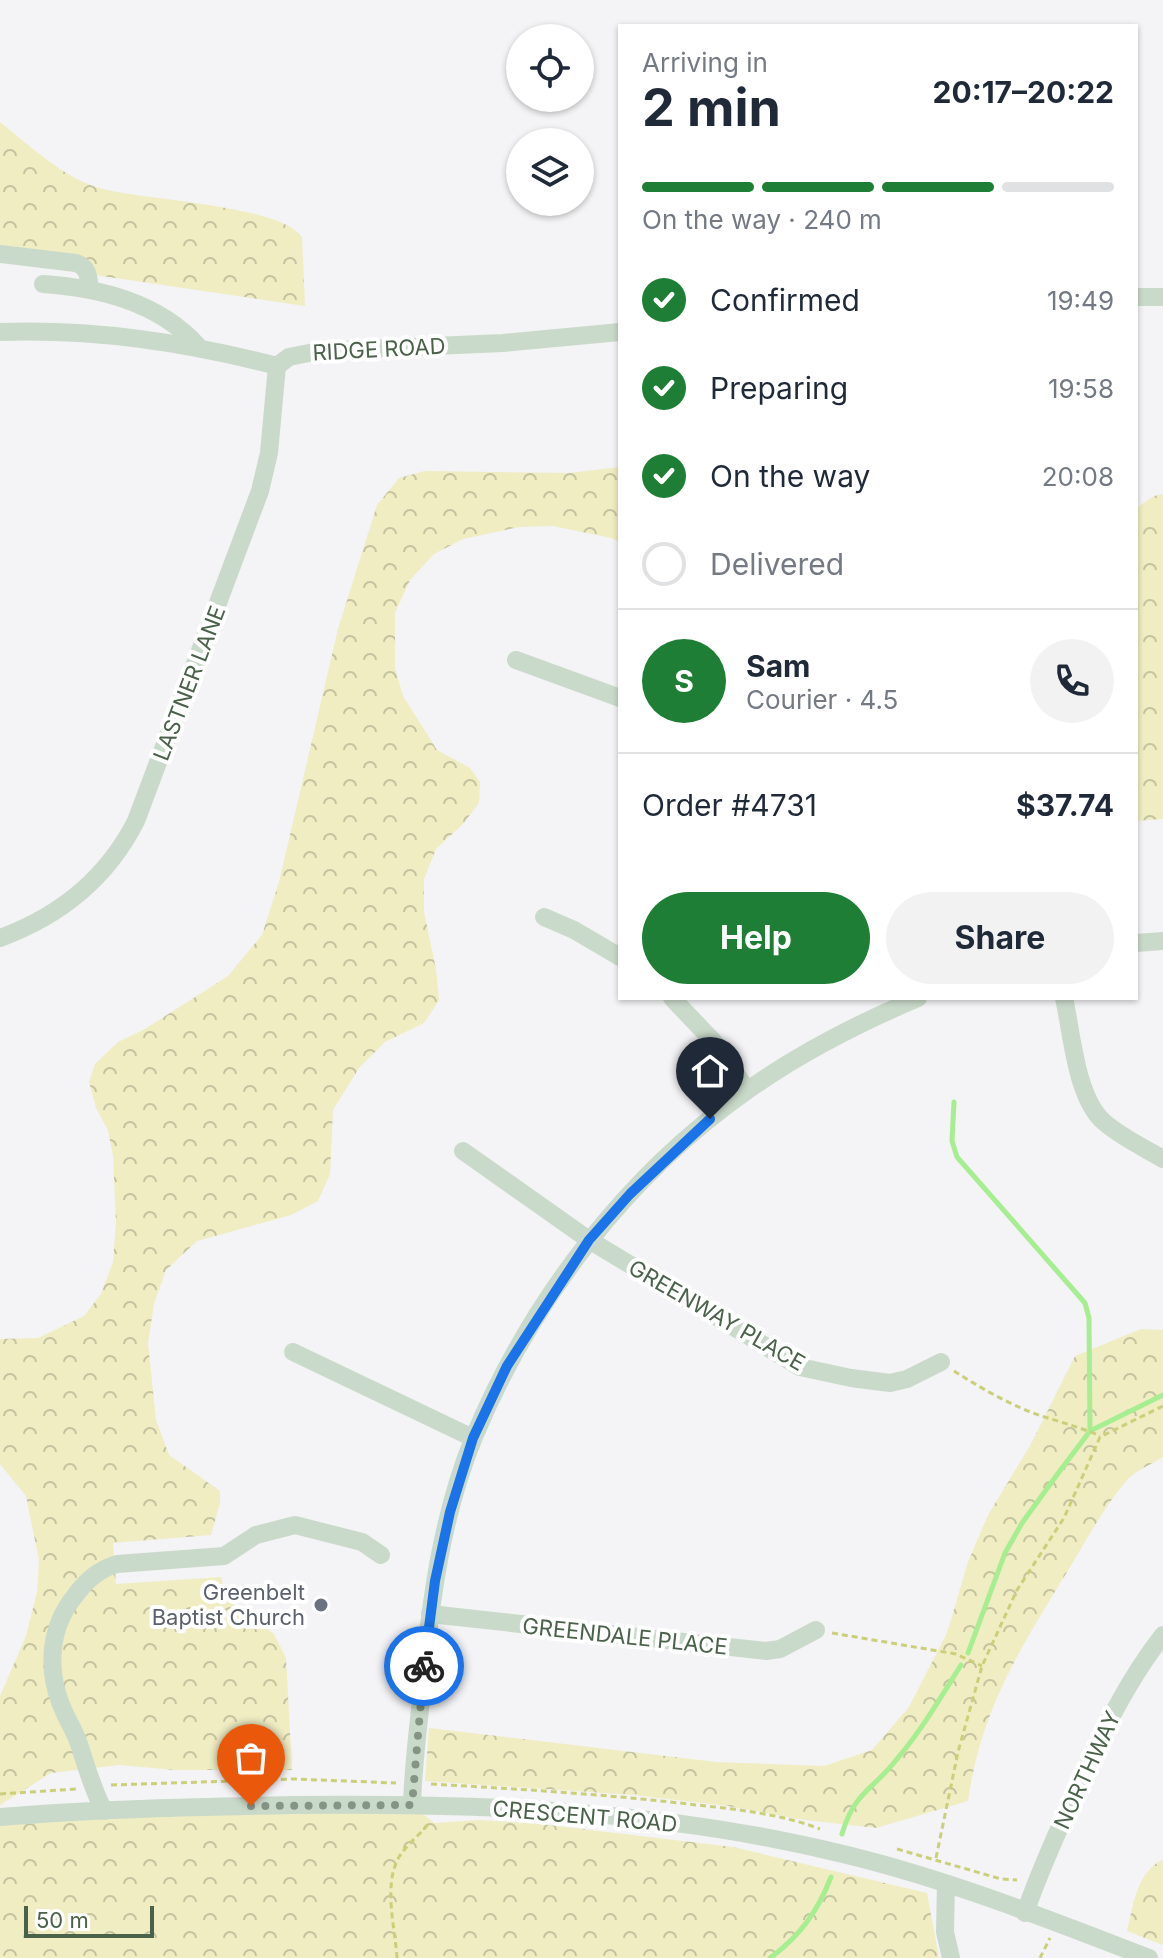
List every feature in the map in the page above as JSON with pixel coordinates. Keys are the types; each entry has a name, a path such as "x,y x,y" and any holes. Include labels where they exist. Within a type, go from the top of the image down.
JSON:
{"street":[{"path":"0,254 76,263 88,273 90,289"},
{"path":"43,284 90,289 159,313 198,346"},
{"path":"1138,297 1163,297"},
{"path":"0,332 101,333 198,346 277,366"},
{"name":"RIDGE ROAD","path":"277,366 295,355 319,351 503,343 618,332"},
{"name":"LASTNER LANE","path":"0,938 51,916 75,898 106,867 136,821 260,491 269,453 277,366"},
{"path":"516,660 618,697"},
{"path":"544,917 583,934 618,956"},
{"path":"1138,943 1163,941"},
{"path":"674,1000 713,1041 747,1090"},
{"path":"412,1805 430,1614 444,1536 473,1438 507,1366 589,1240 667,1158 747,1090 833,1039 911,1000"},
{"path":"1064,1000 1082,1081 1092,1110 1120,1134 1163,1159"},
{"name":"GREENWAY PLACE","path":"463,1151 589,1240 800,1367 890,1383 907,1379 941,1362"},
{"path":"293,1352 473,1438"},
{"path":"104,1811 92,1787 77,1738 58,1699 51,1658 60,1618 91,1576 117,1564 224,1556 256,1535 295,1525 362,1542 381,1555"},
{"name":"GREENDALE PLACE","path":"430,1614 766,1651 780,1649 816,1630"},
{"name":"NORTHWAY","path":"1025,1913 1108,1721 1156,1657 1163,1635"},
{"name":"CRESCENT ROAD","path":"0,1817 167,1807 412,1805 580,1812 695,1825 848,1855 946,1884 1149,1958"},
{"path":"946,1884 945,1932 951,1958"}],"path":[{"path":"941,1362 985,1390 1033,1413 1084,1428 1100,1437"},
{"path":"1024,1878 1001,1879 936,1858 958,1752 982,1666 1017,1590 1064,1518 1100,1437 1163,1406"},
{"path":"816,1630 956,1654 982,1666"},
{"path":"0,1794 134,1783 294,1779 401,1783"},
{"path":"397,1958 392,1882 394,1868 401,1853 429,1823"}],"green space":[{"path":"0,122 57,167 96,187 237,210 287,226 302,237 305,306 0,261"},
{"path":"618,467 618,541 553,526 519,527 463,539 434,554 410,580 395,613 395,668 403,696 437,750 470,768 480,782 479,803 463,824 436,849 424,879 424,912 439,1000 424,1023 385,1042 359,1068 333,1110 330,1174 318,1201 291,1215 197,1241 166,1270 154,1304 148,1343 156,1420 169,1455 220,1491 220,1503 211,1535 113,1543 116,1584 221,1577 227,1600 274,1634 286,1658 292,1770 175,1770 119,1765 51,1773 0,1805 0,1696 26,1636 37,1592 39,1560 26,1496 0,1464 0,1339 38,1338 84,1316 101,1294 113,1262 116,1222 113,1156 108,1130 96,1108 89,1082 95,1064 118,1042 145,1029 228,976 262,935 279,882 338,629 377,505 399,478 425,471 569,473"},
{"path":"1163,494 1163,819 1138,821 1138,507"},
{"path":"1141,1329 1163,1330 1163,1457 1135,1473 1118,1491 1018,1654 982,1737 968,1801 876,1828 633,1795 425,1781 429,1728 716,1762 824,1766 872,1750 909,1707 947,1633 968,1562 988,1515 1031,1444 1075,1356"},
{"path":"412,1805 434,1823 480,1820 540,1824 733,1847 927,1893 939,1958 0,1958 0,1812"},
{"path":"1163,1859 1163,1945 1127,1931 1142,1881"}],"waterway":[{"path":"954,1102 952,1141 957,1157 1085,1303 1089,1318 1090,1431"},
{"path":"968,1653 1005,1553 1022,1523 1059,1472 1090,1431 1163,1395"},
{"path":"842,1834 858,1800 906,1748 961,1665"},
{"path":"770,1958 807,1922 831,1877"}],"way so far":[{"path":"251,1806 412,1805 424,1666"}],"place":[{"name":"Greenbelt Baptist Church","path":"321,1605"}],"route":[{"path":"424,1666 435,1581 450,1512 473,1438 507,1366 589,1240 630,1194 710,1119"}]}
